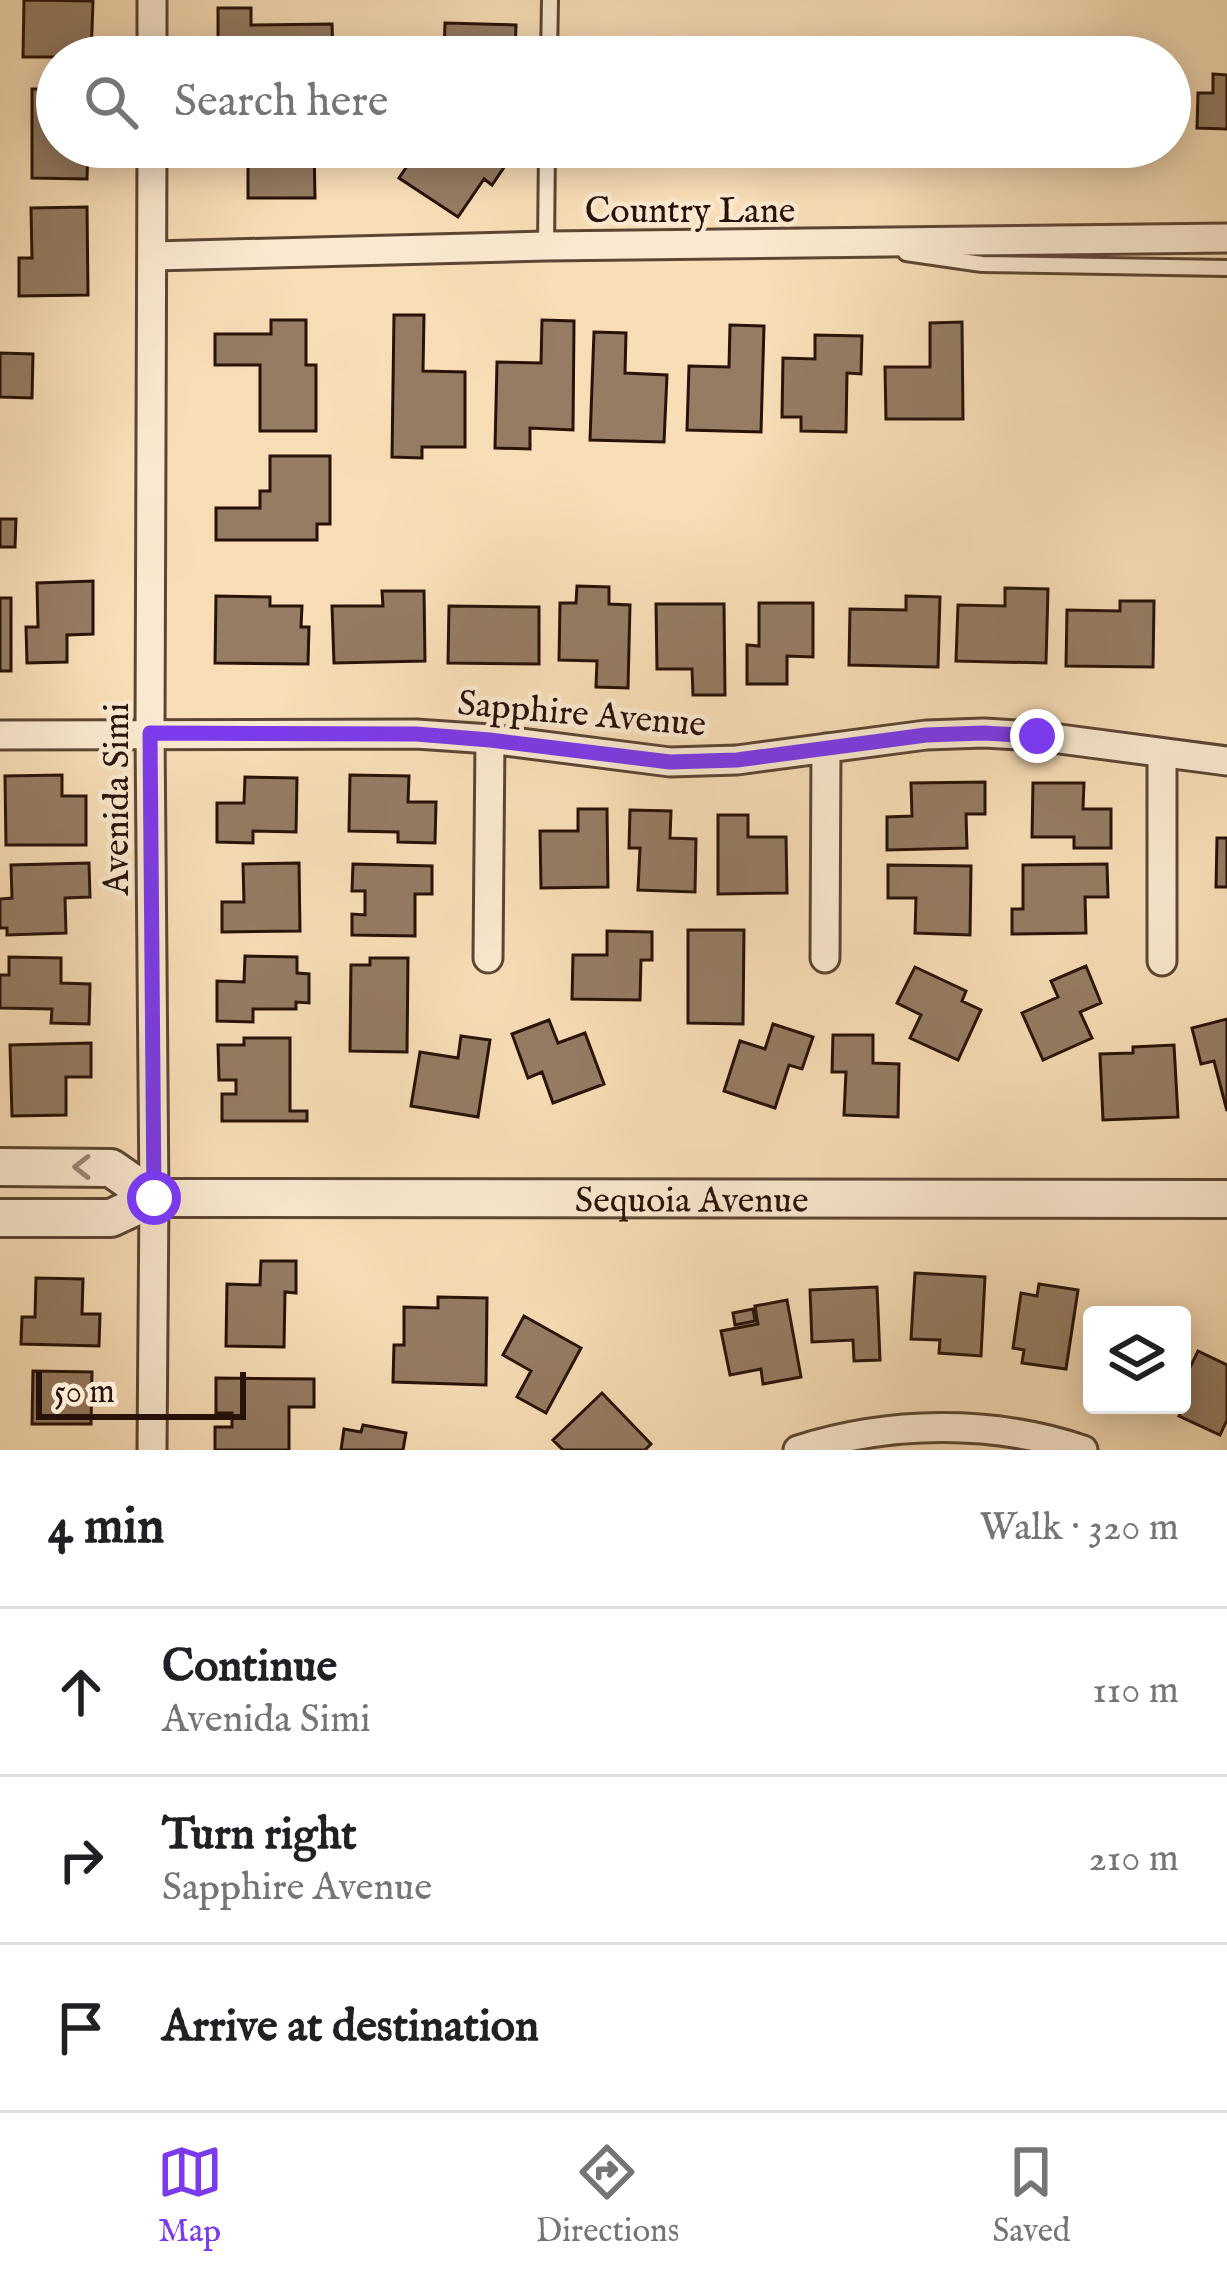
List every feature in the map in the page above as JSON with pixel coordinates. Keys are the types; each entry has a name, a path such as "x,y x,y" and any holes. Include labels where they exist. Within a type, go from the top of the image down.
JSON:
{"street":[{"path":"152,0 152,36"},
{"name":"Avenida Simi","path":"152,168 152,1450"},
{"name":"Country Lane","path":"153,256 1227,238"},
{"name":"Sapphire Avenue","path":"0,735 416,734 670,762 737,760 926,735 984,733 1227,761"},
{"path":"488,958 490,740"},
{"path":"825,958 826,748"},
{"path":"1162,754 1162,961"},
{"path":"0,1167 111,1168 154,1198"},
{"name":"Sequoia Avenue","path":"0,1218 111,1218 154,1198 1227,1199"},
{"path":"798,1450 917,1427 1006,1431 1082,1450"}],"lane":[{"path":"549,36 550,0"},
{"path":"545,246 547,168"},
{"path":"848,244 982,264 1227,268"}],"building":[{"path":"24,0 93,1 92,36 36,36 36,57 23,57"},
{"path":"218,8 251,8 251,25 332,24 332,36 218,36"},
{"path":"445,23 516,25 516,36 445,36"},
{"path":"1213,74 1227,75 1227,129 1197,128 1198,93 1213,93"},
{"path":"32,89 36,89 36,168 87,168 87,179 32,178"},
{"path":"248,168 314,168 315,198 248,198"},
{"path":"406,168 504,168 492,185 484,179 458,217 399,178"},
{"path":"87,207 88,295 19,296 19,258 32,258 31,208"},
{"path":"394,315 424,315 423,371 465,372 465,447 422,447 422,458 392,457"},
{"path":"271,320 306,320 306,365 316,365 316,431 260,431 260,365 215,365 215,334 271,334"},
{"path":"542,320 574,321 573,430 530,428 530,449 495,448 497,362 541,363"},
{"path":"962,322 963,419 886,419 885,367 930,367 930,323"},
{"path":"730,325 764,326 761,432 687,430 689,366 729,367"},
{"path":"594,332 626,333 625,373 667,375 664,442 590,440"},
{"path":"815,335 862,336 861,374 847,373 846,432 801,431 801,417 782,417 783,358 815,359"},
{"path":"0,353 33,354 32,398 0,397"},
{"path":"270,456 330,456 330,524 317,524 317,540 216,540 216,508 260,508 260,491 270,491"},
{"path":"0,519 16,519 15,547 0,547"},
{"path":"93,581 93,634 67,635 67,662 27,663 26,627 38,627 37,583"},
{"path":"577,586 609,587 609,604 630,605 628,688 596,687 597,661 559,660 560,603 576,603"},
{"path":"1005,588 1048,589 1046,663 956,661 958,605 1005,606"},
{"path":"382,591 424,591 425,661 334,663 332,606 383,606"},
{"path":"216,596 270,597 270,606 302,606 301,627 309,627 308,664 215,663"},
{"path":"906,596 940,597 938,667 849,665 850,609 906,610"},
{"path":"0,598 11,598 11,671 0,671"},
{"path":"1120,601 1154,601 1153,667 1066,666 1067,610 1120,611"},
{"path":"759,603 813,603 813,657 787,656 787,684 747,684 747,645 759,646"},
{"path":"656,604 724,604 725,695 693,695 692,669 657,669"},
{"path":"449,606 539,607 539,664 448,663"},
{"path":"62,775 62,796 86,796 86,845 6,845 5,776"},
{"path":"350,775 409,776 408,802 436,802 435,843 398,842 398,832 349,831"},
{"path":"245,777 297,778 296,832 253,831 253,843 217,842 217,803 244,803"},
{"path":"985,782 985,814 966,814 967,848 887,850 887,817 912,816 911,783"},
{"path":"1033,783 1084,783 1083,809 1111,809 1111,848 1074,848 1074,837 1032,837"},
{"path":"578,809 607,809 608,887 541,888 540,831 578,831"},
{"path":"630,810 671,811 670,838 696,839 695,892 638,890 640,848 629,848"},
{"path":"718,815 748,815 748,837 786,837 787,893 718,894"},
{"path":"1217,838 1227,838 1227,887 1216,887"},
{"path":"89,863 90,897 65,898 66,933 7,935 7,928 0,928 0,899 12,898 11,865"},
{"path":"299,863 300,931 222,932 222,902 244,902 243,864"},
{"path":"353,864 432,866 432,894 415,894 415,936 352,935 352,914 365,915 365,891 352,891"},
{"path":"1107,864 1108,897 1085,897 1086,933 1012,934 1012,909 1023,909 1023,865"},
{"path":"888,865 971,866 970,935 915,933 916,898 888,898"},
{"path":"688,930 744,930 743,1024 688,1023"},
{"path":"607,931 652,932 652,960 641,960 640,1000 572,999 573,955 607,955"},
{"path":"245,956 297,957 297,973 309,974 309,1003 296,1002 296,1009 253,1009 253,1022 217,1021 217,981 244,982"},
{"path":"9,957 61,958 61,983 90,984 89,1024 51,1023 52,1009 0,1008 0,975 9,975"},
{"path":"370,958 408,958 407,1052 350,1051 351,965 370,965"},
{"path":"1086,966 1101,1003 1080,1012 1092,1038 1043,1060 1022,1013 1058,997 1051,981"},
{"path":"915,967 966,991 962,1001 981,1010 958,1060 910,1038 921,1015 897,1003"},
{"path":"1227,1019 1227,1111 1214,1061 1201,1064 1192,1028"},
{"path":"549,1020 558,1043 585,1033 604,1084 553,1103 542,1072 528,1078 512,1034"},
{"path":"773,1024 813,1037 802,1069 789,1065 775,1108 724,1091 740,1041 765,1049"},
{"path":"833,1035 873,1035 873,1063 899,1064 898,1117 844,1115 846,1072 832,1072"},
{"path":"461,1036 490,1040 478,1117 411,1106 420,1052 458,1058"},
{"path":"244,1038 290,1038 290,1111 307,1111 307,1121 222,1121 222,1094 236,1094 236,1080 219,1080 218,1045 244,1045"},
{"path":"91,1043 91,1077 66,1077 66,1115 12,1116 10,1045"},
{"path":"1174,1045 1178,1117 1103,1120 1100,1054"},
{"path":"261,1261 296,1261 296,1293 285,1292 284,1347 226,1346 227,1284 260,1285"},
{"path":"915,1273 985,1277 981,1356 939,1353 940,1340 911,1339"},
{"path":"36,1278 83,1279 82,1314 100,1314 99,1346 21,1344 22,1317 35,1317"},
{"path":"1039,1284 1078,1290 1066,1369 1022,1363 1024,1350 1013,1348 1021,1293 1037,1296"},
{"path":"877,1287 880,1360 854,1361 853,1340 812,1342 810,1290"},
{"path":"438,1297 487,1298 486,1385 393,1382 394,1345 404,1345 404,1307 438,1308"},
{"path":"787,1300 801,1377 763,1384 761,1369 730,1375 721,1331 758,1324 755,1306"},
{"path":"753,1309 755,1321 735,1325 733,1313"},
{"path":"524,1316 581,1348 546,1413 517,1397 531,1371 503,1355"},
{"path":"1198,1351 1227,1365 1227,1420 1220,1435 1179,1416 1191,1414 1191,1365"},
{"path":"33,1371 92,1372 91,1424 32,1424"},
{"path":"216,1378 314,1379 314,1407 289,1407 289,1450 215,1450 215,1427 232,1427 232,1413 216,1413"},
{"path":"602,1393 651,1444 645,1450 563,1450 553,1440"},
{"path":"363,1425 406,1433 403,1450 341,1450 344,1429 361,1432"}],"route":[{"path":"154,1198 150,733 416,734 670,762 737,760 926,735 1037,736"}]}
